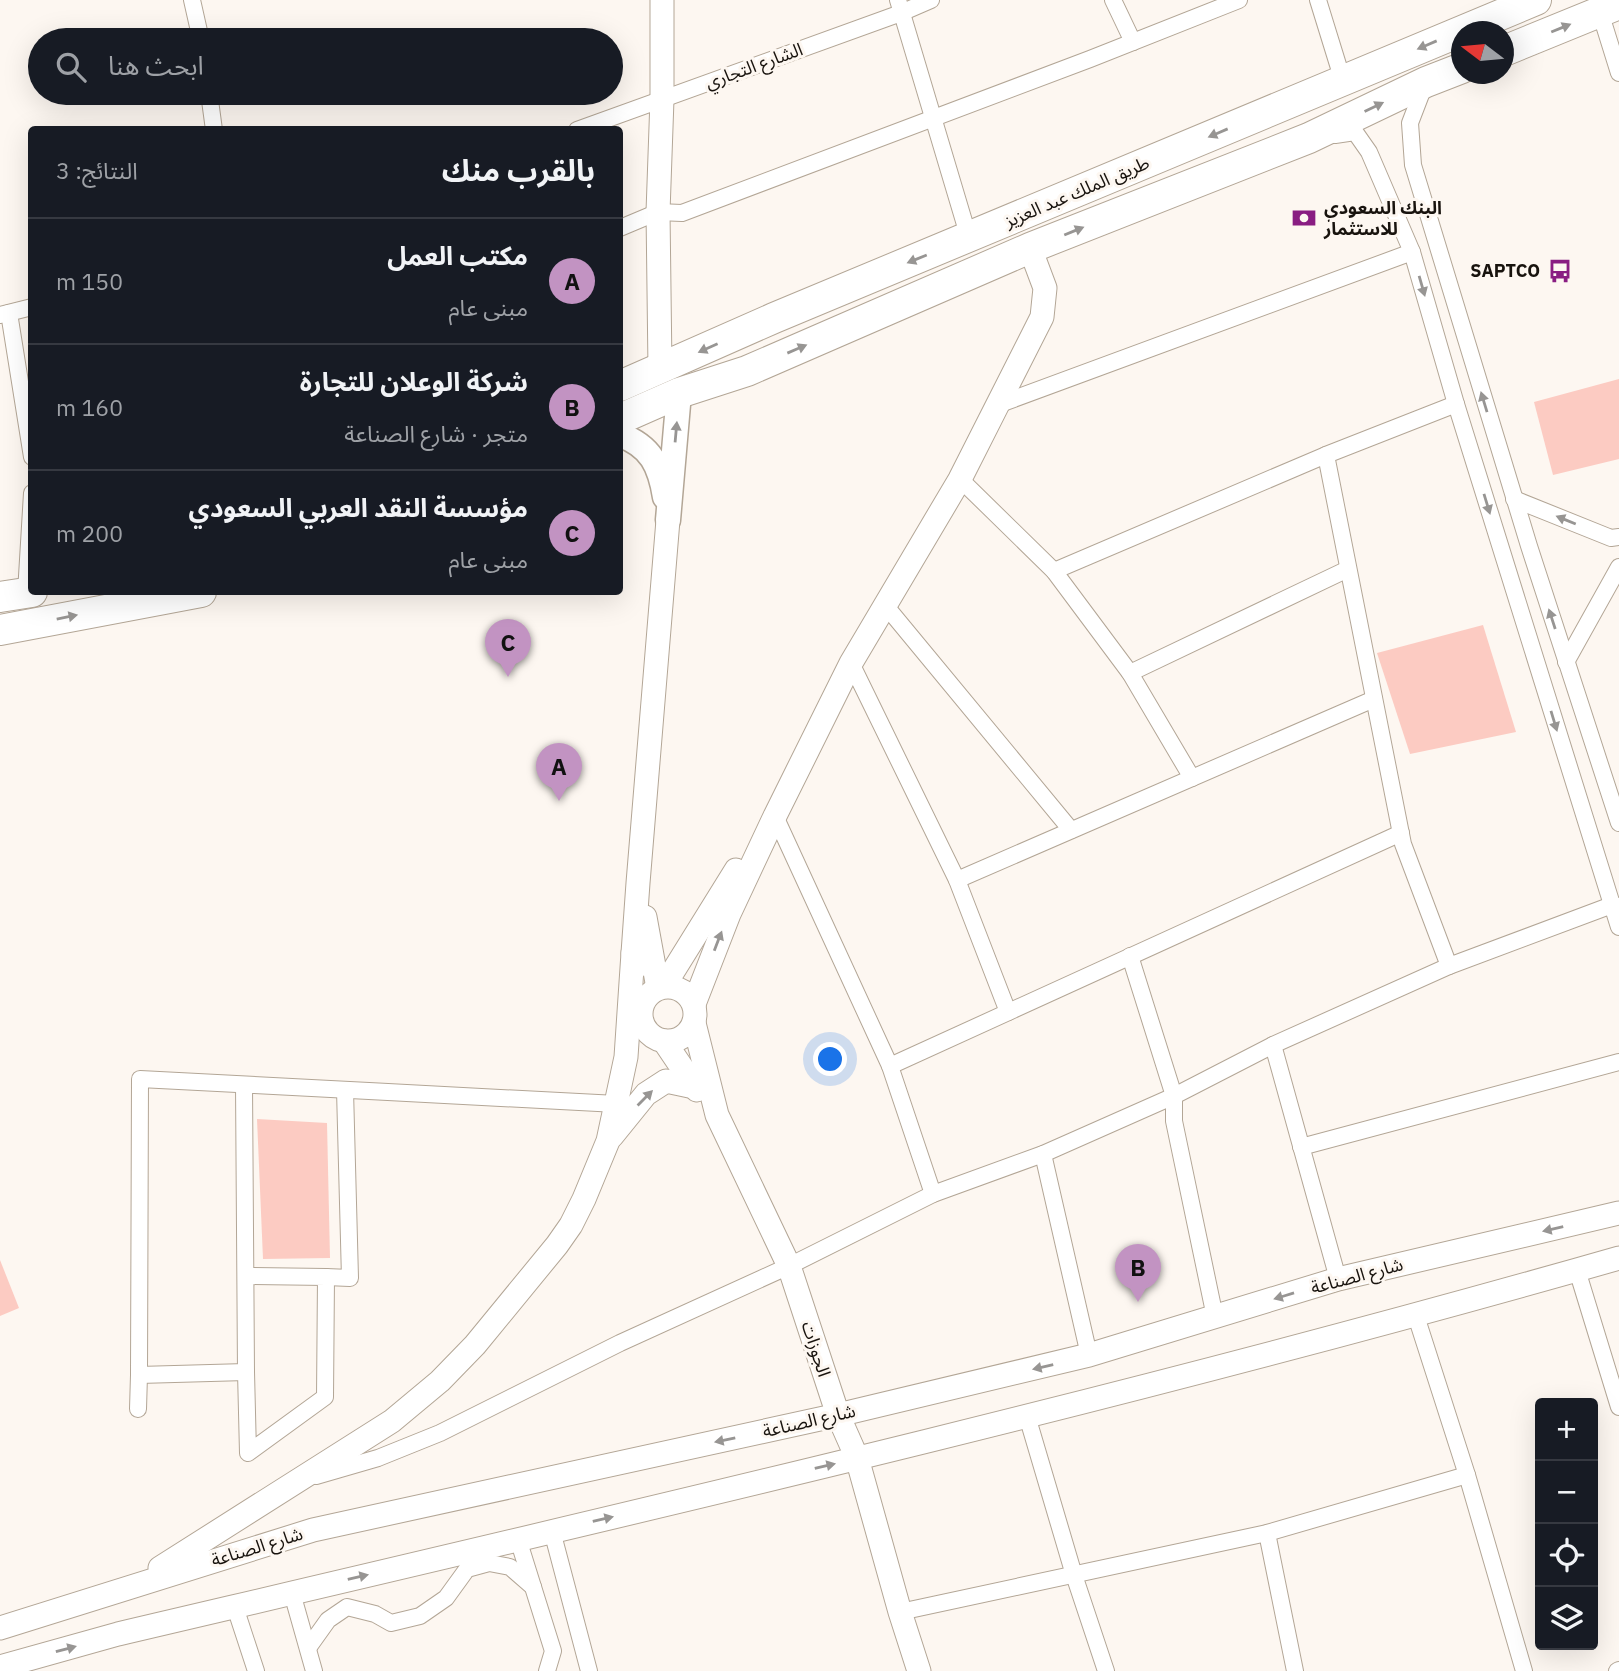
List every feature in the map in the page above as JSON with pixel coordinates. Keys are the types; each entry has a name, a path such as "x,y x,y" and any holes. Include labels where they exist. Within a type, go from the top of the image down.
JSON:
{"highway":[{"name":"طريق الملك عبد العزيز","path":"623,385 1536,0"},
{"path":"1514,47 1609,8"},
{"name":"طريق الملك عبد العزيز","path":"623,418 679,393 747,371 1030,248 1309,138 1451,72"},
{"path":"0,630 185,595"}],"main road":[{"path":"668,520 679,393"},
{"path":"623,436 635,440 651,455 662,480 668,520"}],"street":[{"path":"192,0 198,28"},
{"path":"660,368 658,212 662,0"},
{"name":"الشارع التجاري","path":"588,126 900,6 931,0"},
{"path":"1113,0 1133,42"},
{"path":"623,227 658,212 681,213 1239,0"},
{"path":"1318,0 1343,81"},
{"path":"900,6 969,238"},
{"path":"1609,8 1619,73"},
{"path":"1426,82 1410,122 1413,165 1514,499 1619,824"},
{"path":"211,105 213,126"},
{"path":"1309,138 1355,132 1369,152 1412,252 1456,404 1615,906 1619,927"},
{"path":"664,1041 682,1038 694,1014 729,914 775,816 852,663 960,479 1042,317 1045,288 1030,248"},
{"path":"1000,404 1412,252"},
{"path":"28,308 4,314 28,435"},
{"path":"1054,571 1326,455 1456,404"},
{"path":"1326,455 1401,834 1449,966"},
{"path":"960,479 1054,571 1130,673 1192,778"},
{"path":"1514,499 1611,538 1619,537"},
{"path":"134,1585 392,1422 440,1381 475,1345 571,1225 593,1181 608,1141 626,1057 668,520"},
{"path":"19,594 28,524"},
{"path":"1566,662 1619,567"},
{"path":"1130,673 1348,569"},
{"path":"885,605 1071,830"},
{"path":"852,663 957,880 1008,1012"},
{"path":"957,880 1374,699"},
{"path":"661,987 728,882 775,816"},
{"path":"775,816 890,1066 933,1194"},
{"path":"890,1066 1401,834"},
{"path":"638,883 661,987"},
{"path":"301,1480 379,1458 440,1433 620,1343 789,1266 933,1194 1042,1154 1174,1096 1273,1045 1449,966 1615,906"},
{"path":"633,953 640,1014 649,1034 664,1041 694,1087 717,1115"},
{"path":"1130,956 1174,1096 1174,1121 1215,1317"},
{"path":"626,1057 648,994 661,987 673,986 682,990 694,1014 717,1115"},
{"path":"1273,1045 1338,1279"},
{"path":"1301,1147 1619,1062"},
{"path":"138,1409 140,1079 617,1104"},
{"path":"608,1141 646,1094 666,1082 694,1087"},
{"path":"244,1085 248,1453 325,1397 326,1277"},
{"path":"246,1276 350,1278 345,1090"},
{"name":"الجوزات","path":"717,1115 789,1266 838,1415 857,1458 919,1671"},
{"path":"1042,1154 1089,1355"},
{"name":"شارع الصناعة","path":"0,1628 313,1530 838,1415 1089,1355 1338,1279 1619,1213"},
{"path":"0,1667 118,1634 322,1586 465,1560 518,1539 1027,1416 1416,1316 1619,1258"},
{"path":"1577,1270 1619,1407"},
{"path":"1416,1316 1524,1671"},
{"path":"139,1375 246,1372"},
{"path":"1027,1416 1074,1575 1106,1671"},
{"path":"900,1612 1268,1533 1466,1475"},
{"path":"552,1531 589,1671"},
{"path":"1268,1533 1295,1671"},
{"path":"518,1539 553,1651 547,1671"},
{"path":"465,1560 510,1567 533,1587"},
{"path":"322,1586 347,1607 375,1614 391,1623 421,1616 446,1598 465,1560"},
{"path":"292,1593 314,1671"},
{"path":"235,1607 256,1671"},
{"path":"308,1648 328,1620 347,1607"}],"shaded area":[{"path":"1619,379 1619,459 1553,475 1534,402"},
{"path":"1483,625 1516,732 1410,754 1377,653"},
{"path":"257,1119 327,1123 330,1258 263,1259"},
{"path":"0,1260 19,1308 0,1316"}],"place":[{"name":"البنك السعودي للاستثمار","path":"1304,218"},
{"name":"SAPTCO","path":"1560,271"},
{"name":"مؤسسة النقد العربي السعودي","path":"508,677"},
{"name":"مكتب العمل","path":"559,801"},
{"name":"شركة الوعلان للتجارة","path":"1138,1302"}]}
